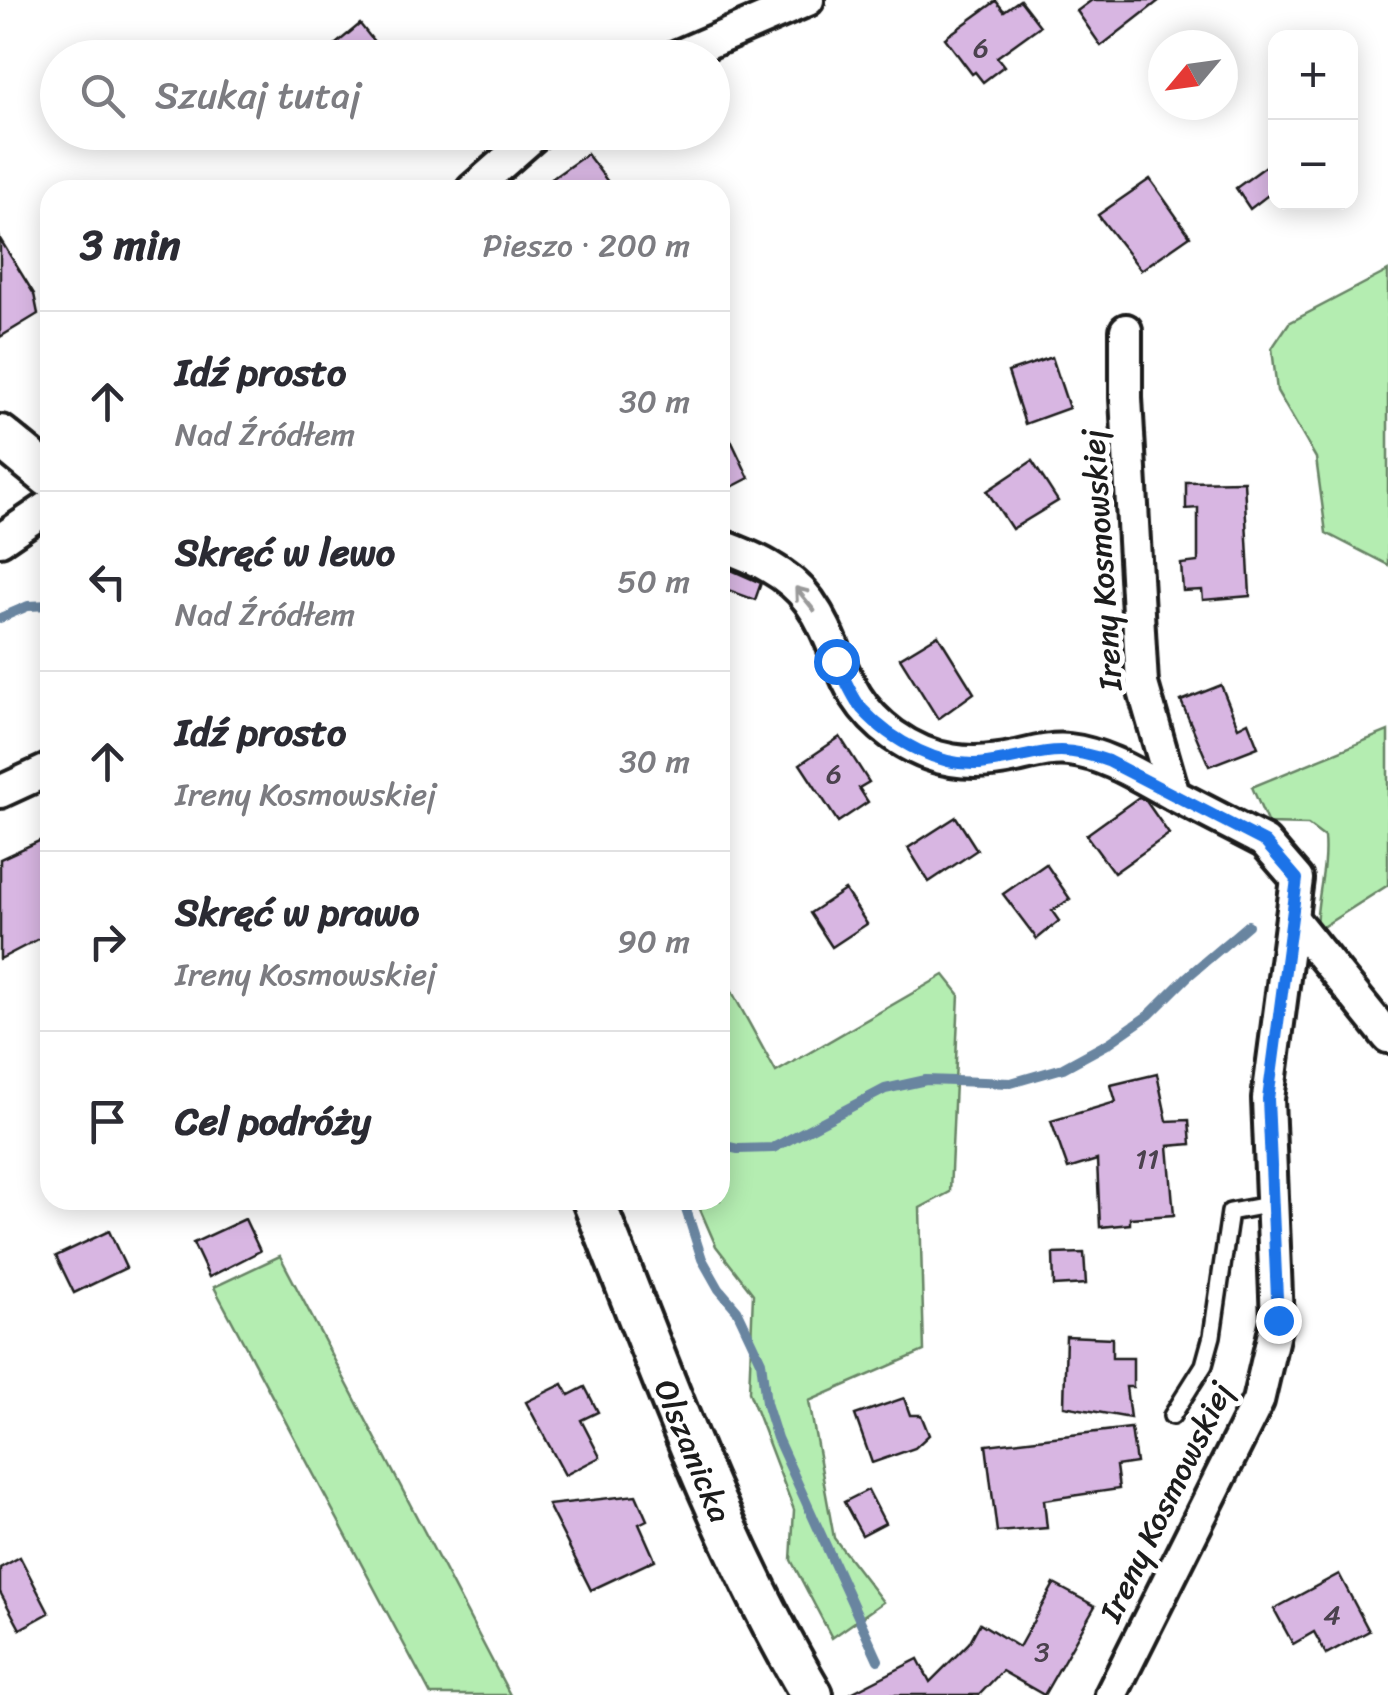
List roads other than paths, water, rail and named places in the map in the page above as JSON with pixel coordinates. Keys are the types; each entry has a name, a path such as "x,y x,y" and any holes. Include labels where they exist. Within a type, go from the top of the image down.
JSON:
{"street":[{"path":"715,40 808,0"},
{"path":"483,180 518,150"},
{"name":"Ireny Kosmowskiej","path":"1111,1695 1258,1401 1278,1320 1268,1099 1297,879 1265,842 1174,794 1142,684 1126,330"},
{"path":"0,436 40,469"},
{"path":"0,540 40,513"},
{"path":"730,549 779,570 807,598 861,708 895,736 935,757 959,764 984,764 1064,749 1081,752 1174,794"},
{"path":"0,792 40,774"},
{"path":"1292,918 1388,1037"},
{"name":"Olszanicka","path":"597,1210 694,1456 759,1598 812,1695"}],"lane":[{"path":"1172,1416 1204,1366 1230,1212 1272,1204"}],"waterway":[{"path":"0,618 28,606 40,605"},
{"path":"730,1147 773,1148 885,1089 926,1080 1011,1083 1063,1068 1149,1015 1248,925"},
{"path":"686,1210 702,1259 737,1310 761,1361 766,1403 777,1438 878,1660"}]}
